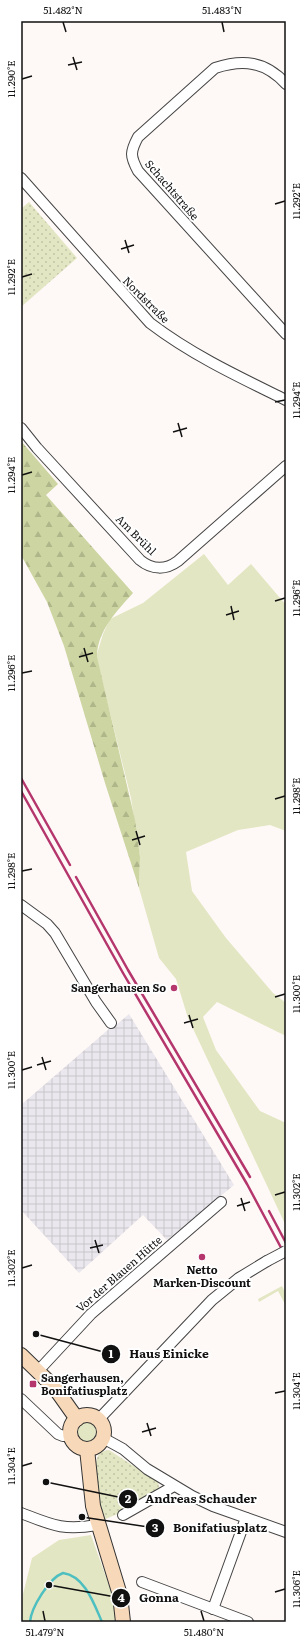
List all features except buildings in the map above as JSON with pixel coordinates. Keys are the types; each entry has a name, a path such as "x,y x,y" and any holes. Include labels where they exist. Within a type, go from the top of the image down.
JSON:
{"street":[{"name":"Schachtstraße","path":"286,84 272,72 246,62 232,63 215,68 138,137 132,149 132,159 138,171 286,334"},
{"name":"Nordstraße","path":"21,178 150,323 170,339 217,366 286,400"},
{"name":"Am Brühl","path":"21,428 37,448 140,560 155,568 168,567 176,563 286,466"},
{"path":"21,904 47,924 55,933 96,1002 111,1023"},
{"name":"Vor der Blauen Hütte","path":"38,1371 91,1314 221,1202"},
{"path":"98,1420 216,1296 239,1278 286,1251"},
{"path":"21,1354 60,1394 78,1419"},
{"path":"21,1399 58,1434 63,1436 70,1435"},
{"path":"88,1416 98,1420 103,1428 103,1438 98,1445 87,1449 76,1446 70,1435 71,1426 78,1419 88,1416"},
{"path":"103,1438 116,1444 147,1469 174,1486 213,1506 286,1532"},
{"path":"87,1449 90,1486 97,1525 118,1588 123,1622"},
{"path":"123,1515 174,1486"},
{"path":"21,1513 57,1528 70,1529 97,1525"},
{"path":"213,1609 246,1518"},
{"path":"142,1582 248,1622"}],"shaded area":[{"path":"129,1014 234,1185 167,1240 143,1215 79,1273 21,1210 21,1105 110,1028 114,1027"}],"green space":[{"path":"29,202 77,258 21,307 21,209"},
{"path":"21,441 58,484 46,495 133,593 115,614 104,630 100,639 97,657 135,820 140,857 139,888 105,783 64,646 47,602 21,555"},
{"path":"204,554 228,585 251,564 286,605 286,831 270,825 238,830 186,852 192,891 226,938 273,993 286,1003 286,1036 217,1002 203,1017 216,1050 260,1111 286,1123 286,1226 188,1018 176,979 159,958 139,888 140,857 131,798 97,660 97,654 103,634 110,619 143,603"},
{"path":"282,1286 286,1294 286,1306 278,1291 259,1302 258,1299"},
{"path":"82,1422 90,1422 96,1428 96,1436 90,1442 82,1442 76,1436 76,1428"},
{"path":"109,1450 158,1482 160,1491 120,1513 103,1520 95,1470 99,1454"},
{"path":"91,1535 122,1622 21,1622 21,1602 32,1558 59,1540"}],"waterway":[{"path":"30,1622 31,1616 42,1594 52,1581 63,1573 71,1575 83,1585 92,1599 102,1622"}],"railway":[{"path":"21,778 70,865"},
{"path":"21,791 123,973 247,1184 286,1257"},
{"path":"76,877 128,970 250,1177"},
{"path":"269,1211 286,1243"}],"place":[{"name":"Sangerhausen So","path":"174,988"},
{"name":"Netto Marken-Discount","path":"202,1257"},
{"name":"Haus Einicke","path":"36,1334"},
{"name":"Sangerhausen, Bonifatiusplatz","path":"33,1384"},
{"name":"Andreas Schauder","path":"46,1482"},
{"name":"Bonifatiusplatz","path":"82,1517"},
{"name":"Gonna","path":"49,1585"}]}
